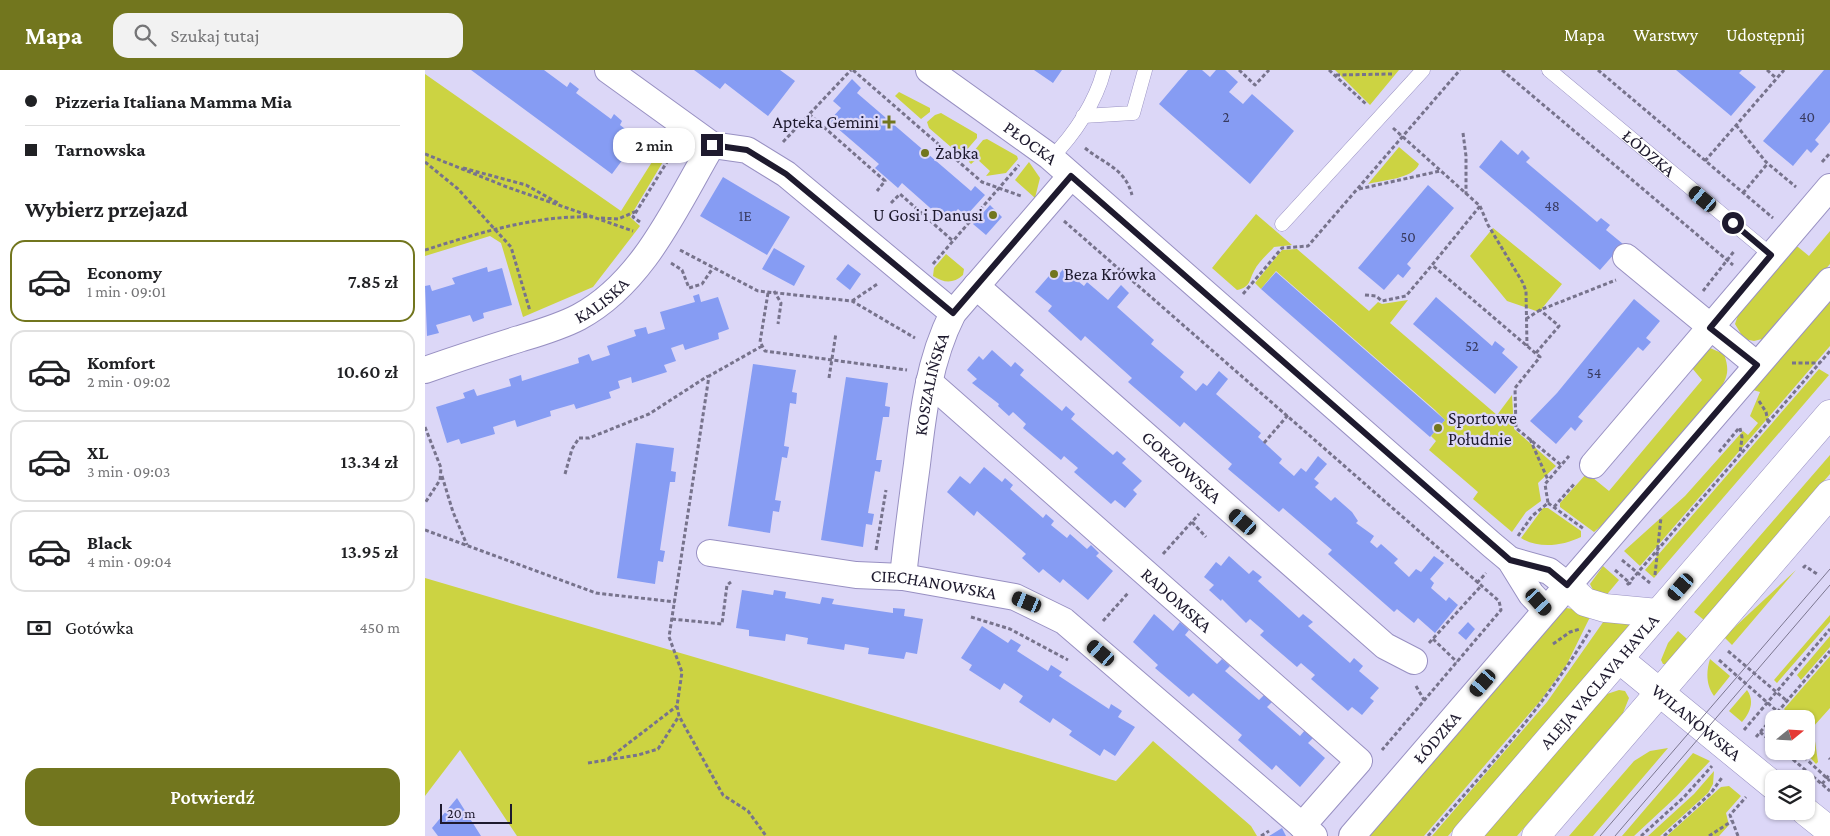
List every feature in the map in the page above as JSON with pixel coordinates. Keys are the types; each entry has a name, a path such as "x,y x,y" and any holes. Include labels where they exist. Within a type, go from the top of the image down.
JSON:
{"main road":[{"name":"ALEJA VACLAVA HAVLA","path":"1466,836 1830,414"},
{"path":"1536,836 1830,494"},
{"path":"1567,585 1585,602 1605,608 1658,613"},
{"name":"WILANOWSKA","path":"1619,659 1765,779"},
{"path":"1815,819 1830,831"}],"street":[{"path":"608,70 712,145 747,150 786,174 953,313"},
{"name":"PŁOCKA","path":"929,70 1024,136 1051,158 1510,560 1531,594 1546,610"},
{"name":"KALISKA","path":"425,370 537,333 579,316 601,302 625,281 655,243 712,145"},
{"name":"KOSZALIŃSKA","path":"903,577 923,416 918,376 953,313 1071,176"},
{"path":"1593,465 1830,187"},
{"path":"1632,263 1757,365"},
{"name":"ŁÓDZKA","path":"1351,836 1830,281"},
{"name":"GORZOWSKA","path":"976,286 1385,646 1414,661"},
{"name":"RADOMSKA","path":"918,376 1146,573 1359,761 1308,831"},
{"name":"CIECHANOWSKA","path":"710,553 856,575 903,577 1015,597 1064,621 1308,831"},
{"name":"PŁOCKA","path":"1510,560 1549,570 1567,585"}],"lane":[{"path":"1051,158 1083,116 1100,85 1104,70"},
{"path":"1083,116 1133,113 1145,70"},
{"name":"ŁÓDZKA","path":"1549,70 1771,255"},
{"path":"1282,224 1381,118 1421,72"}],"path":[{"path":"766,161 852,70 982,182 1024,197"},
{"path":"1239,70 1255,85 1269,70"},
{"path":"1329,70 1480,206 1487,225 1526,291 1527,346"},
{"path":"1238,300 1282,248 1308,246 1459,70"},
{"path":"1502,70 1751,280"},
{"path":"1598,70 1774,219"},
{"path":"1767,70 1777,78"},
{"path":"1705,161 1784,70"},
{"path":"1335,75 1421,72"},
{"path":"809,114 885,181 877,191"},
{"path":"1737,125 1768,163 1799,190"},
{"path":"425,250 497,229 563,216 618,219 637,211 688,128"},
{"path":"1463,133 1467,194"},
{"path":"425,154 507,187 642,235"},
{"path":"931,267 1025,157"},
{"path":"425,162 458,189 497,229 511,247 537,333"},
{"path":"1743,193 1768,163"},
{"path":"453,165 519,183 566,207"},
{"path":"1358,189 1441,171"},
{"path":"891,204 899,194 953,241"},
{"path":"1365,295 1376,296 1382,301 1405,296 1432,266 1480,206"},
{"path":"1061,219 1499,601 1501,610 1383,749"},
{"path":"674,255 682,241"},
{"path":"678,249 758,291 774,291 853,301 915,338"},
{"path":"1526,319 1540,310 1604,286 1632,263"},
{"path":"674,265 682,270 689,288 702,284 713,268"},
{"path":"1432,266 1540,357 1515,388 1517,428 1561,465"},
{"path":"774,291 781,303 778,324"},
{"path":"768,292 760,342 765,351 832,359 918,376"},
{"path":"1536,353 1559,326 1540,310"},
{"path":"829,378 836,333"},
{"path":"565,474 572,449 579,438 589,438 649,414 709,376 763,346"},
{"path":"1429,836 1539,708 1605,608 1659,549 1830,351"},
{"path":"709,376 669,637 682,672 677,706 679,716 723,795 748,810 765,836"},
{"path":"1264,443 1288,415"},
{"path":"425,427 441,468 453,512 467,545"},
{"path":"1740,428 1743,437 1740,455"},
{"path":"1529,438 1548,480 1545,484 1548,503 1590,534"},
{"path":"1554,508 1584,471 1593,465"},
{"path":"425,503 442,475"},
{"path":"1522,530 1531,516 1548,503"},
{"path":"1651,585 1657,568 1662,512"},
{"path":"1192,522 1206,536"},
{"path":"425,530 595,593 675,602"},
{"path":"1805,566 1817,574"},
{"path":"1086,640 1146,573"},
{"path":"672,619 722,624 727,585 738,577"},
{"path":"1457,662 1433,639 1481,586"},
{"path":"966,615 1010,629 1057,652 1075,666"},
{"path":"1641,836 1684,797 1830,629"},
{"path":"1787,701 1830,651"},
{"path":"1767,702 1776,710"},
{"path":"607,759 630,744 677,706"},
{"path":"588,762 638,755 658,749 679,716"},
{"path":"1760,732 1765,736"},
{"path":"1794,760 1830,791"},
{"path":"1807,760 1828,780"},
{"path":"1822,784 1828,780 1830,774"},
{"path":"1738,836 1731,813 1747,796"},
{"path":"1709,836 1732,821"}],"shaded area":[{"path":"1335,70 1399,70 1370,105"},
{"path":"425,74 621,211 669,135 676,140 630,217 640,226 593,287 523,317 501,243 490,236 425,256"},
{"path":"899,92 930,108 930,112 921,119 895,96"},
{"path":"941,113 977,134 977,138 964,153 959,154 929,128 927,122 935,115"},
{"path":"987,139 1017,156 1018,159 1006,173 986,176 990,171 977,159 971,164 969,162 969,157 983,140"},
{"path":"1399,147 1419,164 1416,169 1404,176 1368,184"},
{"path":"1029,162 1040,178 1035,198 1015,180"},
{"path":"1256,214 1292,245 1274,247 1258,264 1249,283 1242,289 1237,290 1212,268"},
{"path":"1493,228 1562,284 1539,312 1507,301 1470,256"},
{"path":"1830,231 1830,264 1766,338 1754,341 1744,339 1735,324 1741,306 1792,247 1798,247 1809,256"},
{"path":"1297,249 1369,311 1378,302 1382,304 1408,300 1390,323 1497,415 1512,395 1514,429 1556,466 1538,483 1541,501 1526,512 1512,532 1473,499 1478,492 1429,450 1436,441 1431,436 1445,420 1435,410 1276,271 1261,289 1255,283 1282,250"},
{"path":"946,254 964,269 963,275 956,280 948,282 933,276 934,268"},
{"path":"1830,297 1830,346 1640,566 1624,551 1685,496 1743,431 1748,435 1758,423 1750,416 1760,392 1753,390"},
{"path":"1710,348 1724,354 1727,367 1725,381 1716,396 1601,526 1594,532 1560,507 1560,503 1587,473 1609,491 1702,380 1692,368 1702,352"},
{"path":"1819,369 1829,375 1654,578 1645,570"},
{"path":"1830,455 1830,474 1704,620 1694,612"},
{"path":"1543,508 1548,508 1581,531 1581,537 1566,543 1551,545 1535,544 1521,538"},
{"path":"1603,566 1619,580 1604,598 1594,592 1590,584"},
{"path":"1796,570 1732,645 1724,637"},
{"path":"425,578 1116,781 1153,741 1251,826 1257,836 517,836 460,750 425,796"},
{"path":"1566,608 1580,610 1591,615 1567,664 1541,700 1424,836 1367,836 1563,610"},
{"path":"1830,615 1830,622 1777,683 1774,680"},
{"path":"1639,616 1448,836 1432,836 1547,702 1606,618"},
{"path":"1678,631 1687,639 1666,664 1663,664 1661,660 1668,643"},
{"path":"1830,636 1830,647 1801,680 1797,675"},
{"path":"1830,656 1830,708 1815,725 1815,710 1784,709"},
{"path":"1710,659 1730,676 1714,696 1707,678"},
{"path":"1619,690 1625,691 1629,698 1623,713 1517,836 1484,836 1602,699 1607,694"},
{"path":"1747,690 1751,698 1751,707 1742,722 1729,711"},
{"path":"1815,741 1818,762 1816,764 1812,760 1815,760"},
{"path":"1668,748 1593,836 1569,836 1634,761 1650,751"},
{"path":"1693,753 1710,761 1677,796 1634,836 1622,836"},
{"path":"1714,771 1713,784 1708,793 1660,836 1648,836 1694,794"},
{"path":"1729,786 1741,796 1726,813 1729,825 1719,836 1667,836 1721,787"}],"building":[{"path":"471,70 544,70 567,87 570,82 579,89 576,93 611,119 614,114 622,121 620,125 638,139 612,174"},
{"path":"694,70 780,70 795,81 768,116 725,83 720,89"},
{"path":"1034,70 1062,70 1053,83"},
{"path":"1188,70 1202,70 1210,77 1216,70 1225,70 1238,82 1229,92 1243,104 1252,94 1294,131 1250,184 1159,104"},
{"path":"1676,70 1742,70 1739,73 1756,87 1731,116"},
{"path":"1824,70 1830,70 1830,122 1815,140 1819,144 1811,153 1807,149 1793,166 1763,141"},
{"path":"852,79 861,88 857,93 971,191 975,186 985,195 966,216 958,209 946,222 902,183 898,188 875,168 879,164 829,121 841,108 833,101"},
{"path":"1501,140 1518,155 1522,150 1530,158 1526,162 1597,222 1601,218 1610,225 1606,230 1623,244 1600,270 1479,167"},
{"path":"723,177 790,217 767,255 700,216"},
{"path":"1428,185 1454,208 1407,264 1411,268 1403,278 1398,274 1384,290 1358,268"},
{"path":"990,205 1002,217 986,235 973,224"},
{"path":"774,248 805,266 794,286 762,269"},
{"path":"848,264 861,274 850,290 836,279"},
{"path":"487,267 488,272 502,268 512,305 483,313 484,318 473,322 470,315 436,325 439,333 427,336 425,286 430,285 432,291 455,284 452,278"},
{"path":"1055,269 1060,273 1063,269 1084,286 1087,282 1108,300 1121,285 1129,293 1117,307 1154,340 1151,344 1184,372 1180,377 1196,391 1203,383 1207,386 1219,371 1228,379 1216,394 1261,433 1258,437 1282,459 1279,463 1294,476 1301,468 1306,472 1318,456 1327,464 1314,479 1319,483 1315,487 1331,501 1335,497 1352,512 1358,521 1356,523 1374,536 1370,542 1377,548 1381,544 1398,559 1394,563 1409,577 1416,569 1421,572 1434,556 1444,563 1430,579 1434,583 1431,588 1446,601 1449,597 1458,605 1435,633 1418,618 1414,623 1397,609 1394,612 1328,554 1332,550 1283,508 1279,512 1228,469 1232,464 1184,422 1180,427 1128,382 1132,378 1085,336 1081,341 1048,311 1052,306 1035,292"},
{"path":"1276,272 1445,420 1430,437 1261,289"},
{"path":"699,294 701,302 718,297 729,329 718,333 719,339 685,350 683,344 671,348 676,361 664,365 667,372 632,383 631,377 618,381 620,388 609,392 611,398 576,409 574,404 550,411 551,416 517,427 515,420 493,427 495,434 461,444 459,439 447,443 436,407 465,398 463,393 474,389 477,396 511,386 509,379 521,375 522,381 579,363 578,358 589,354 592,361 610,355 607,346 636,336 634,330 646,327 648,334 665,329 660,312 695,302 693,296"},
{"path":"1436,297 1492,346 1495,341 1505,349 1502,353 1518,367 1495,394 1413,324"},
{"path":"1634,299 1660,321 1646,338 1651,342 1643,351 1638,347 1578,417 1583,421 1575,431 1571,427 1556,444 1530,421 1557,393"},
{"path":"992,350 1011,367 1015,362 1024,370 1020,375 1062,411 1066,406 1075,414 1071,419 1113,455 1117,451 1126,459 1122,463 1142,481 1133,490 1137,494 1125,508 1115,500 1111,504 1074,472 1078,468 1064,456 1061,460 1023,428 1026,424 1013,412 1009,416 998,406 999,404 972,383 977,379 967,370 979,356 983,360"},
{"path":"753,364 796,370 792,392 797,393 796,404 790,403 784,446 789,447 787,458 782,457 775,500 781,501 779,512 773,511 770,533 728,526"},
{"path":"846,377 888,383 885,406 890,407 889,417 883,417 876,460 882,460 880,472 875,471 868,513 874,514 872,525 866,524 863,547 821,540"},
{"path":"636,443 674,448 671,471 676,472 675,482 670,482 660,550 665,551 663,562 658,561 655,584 617,578"},
{"path":"984,467 1002,482 1005,478 1013,485 1010,489 1043,518 1046,514 1054,521 1051,525 1067,538 1070,534 1087,549 1091,545 1099,553 1096,556 1113,571 1088,600 1063,579 1060,583 1043,569 1039,573 1022,558 1026,554 977,511 974,516 947,492 960,476 970,484"},
{"path":"1229,556 1249,574 1253,570 1262,577 1258,581 1299,618 1303,614 1313,622 1308,626 1350,663 1354,658 1363,666 1359,671 1379,688 1370,698 1374,701 1362,715 1352,707 1348,711 1311,679 1315,675 1301,663 1297,667 1260,635 1264,631 1250,619 1246,623 1222,599 1221,601 1209,590 1214,585 1204,577 1216,562 1221,566"},
{"path":"742,590 773,595 774,590 786,592 785,598 820,604 822,597 834,599 832,604 893,613 893,608 905,609 904,616 923,619 917,654 906,652 904,659 868,654 869,648 845,644 844,650 807,644 808,638 786,634 785,641 749,636 749,630 736,628"},
{"path":"1154,614 1173,631 1180,622 1189,630 1185,635 1217,664 1222,659 1230,666 1225,671 1259,700 1264,695 1272,702 1267,707 1300,736 1305,730 1313,738 1308,743 1325,758 1300,787 1276,765 1272,770 1238,740 1242,735 1193,693 1189,697 1155,668 1158,665 1133,642"},
{"path":"1468,622 1475,629 1466,640 1458,633"},
{"path":"982,626 1008,643 1011,639 1021,645 1017,651 1048,671 1051,665 1062,672 1059,676 1109,709 1111,704 1122,711 1118,717 1135,727 1115,756 1104,749 1100,756 1069,735 1072,731 1053,718 1050,723 1019,702 1023,696 1004,683 1000,690 969,670 972,665 961,658"},
{"path":"457,798 481,836 438,836 432,828"},
{"path":"1282,828 1286,836 1269,836"}],"tram line":[{"path":"1600,836 1830,569"},
{"path":"1615,836 1830,585"}],"place":[{"name":"Apteka Gemini","path":"889,122"},
{"name":"Żabka","path":"925,153"},
{"name":"U Gosi i Danusi","path":"993,215"},
{"name":"Beza Krówka","path":"1054,274"},
{"name":"Sportowe Południe","path":"1438,428"}],"route":[{"path":"712,145 729,149 747,150 786,174 953,313 1071,176 1510,560 1549,570 1567,585 1757,365 1710,328 1771,255 1733,223"}]}
